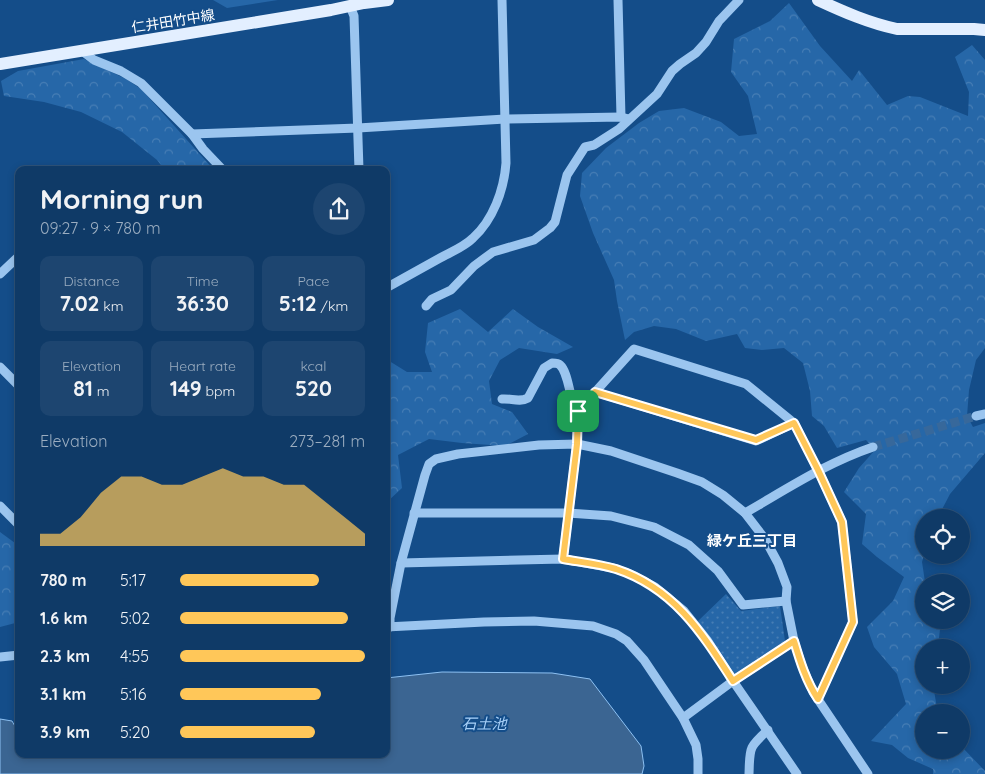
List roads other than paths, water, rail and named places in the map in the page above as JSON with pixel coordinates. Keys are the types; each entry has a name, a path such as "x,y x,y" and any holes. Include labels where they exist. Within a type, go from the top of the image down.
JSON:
{"main road":[{"name":"仁井田竹中線","path":"0,64 331,10 348,3 388,0"},
{"path":"818,0 885,27 897,29 985,30"}],"street":[{"path":"390,286 472,239 484,225 494,208 505,175 502,0"},
{"path":"618,0 625,118"},
{"path":"426,306 432,299 451,290 474,266 493,252 534,240 550,228 555,222 567,175 585,147 594,145 619,129 625,118 657,94 672,71 696,53 706,42 719,21 739,0"},
{"path":"348,3 354,16 360,166"},
{"path":"82,51 94,60 121,71 141,83 192,134 219,166"},
{"path":"192,134 358,128 505,119 625,118"},
{"path":"0,274 15,260"},
{"path":"578,411 634,349 746,384 794,423 842,522 853,622 818,699"},
{"path":"502,399 508,398 523,401 528,398 544,368 552,363 559,364 567,379 574,404 578,411 577,444 563,559"},
{"path":"0,367 15,382"},
{"path":"595,392 756,440 794,423"},
{"path":"390,618 414,512 429,464 436,459 458,454 530,446 577,444 611,451 702,482 723,495 745,514 765,539 778,562 787,587 786,600 794,641 813,692 868,774"},
{"path":"745,514 818,470 873,447"},
{"path":"0,506 15,521"},
{"path":"414,512 568,513 611,516 654,527 689,545 718,571 743,605 786,600"},
{"path":"402,563 563,559 613,568 630,574 655,587 684,611 707,640 797,774"},
{"path":"390,627 484,622 534,622 593,626 607,630 627,641 637,650 683,718 696,746 698,774"},
{"path":"683,718 733,681 794,641"},
{"path":"0,651 0,657 15,656"},
{"path":"749,774 751,748 768,730"}],"water":[{"name":"石土池","path":"442,672 552,673 590,679 641,746 644,766 642,774 0,774 0,719 12,721 15,726 15,758 390,758 390,678"}],"tunnel":[{"path":"873,447 976,416"}],"district":[{"name":"緑ケ丘三丁目","path":"752,541"}]}
